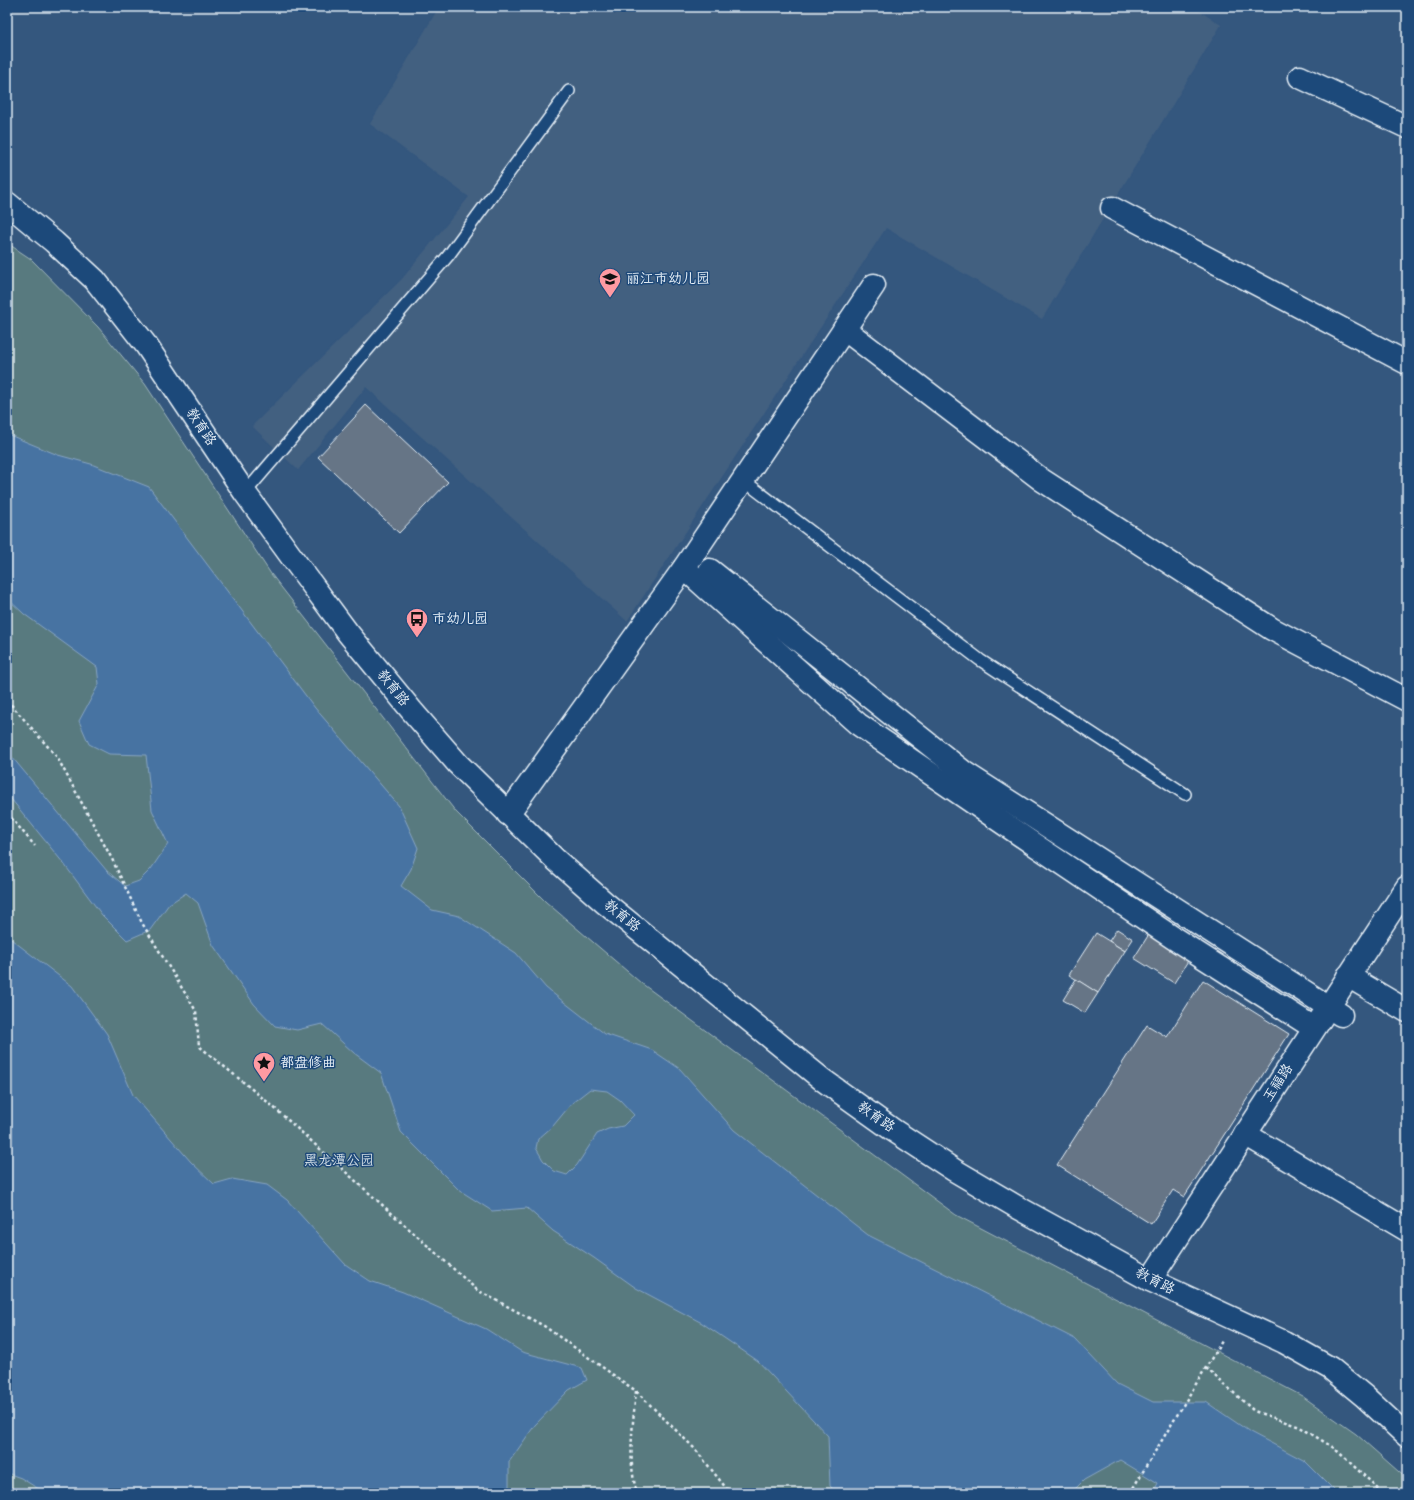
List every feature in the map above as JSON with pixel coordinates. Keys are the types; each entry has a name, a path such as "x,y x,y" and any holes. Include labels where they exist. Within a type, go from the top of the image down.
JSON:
{"street":[{"path":"1300,77 1407,128"},
{"name":"教育路","path":"7,203 54,242 95,280 146,345 245,493 348,633 458,764 556,860 605,903 823,1080 893,1130 954,1170 1017,1207 1150,1280 1284,1342 1330,1368 1364,1396 1407,1436"},
{"path":"1112,208 1407,363"},
{"path":"508,814 684,568 874,285"},
{"path":"844,329 1048,484 1272,628 1407,700"},
{"path":"684,568 858,724 1038,847 1176,939 1314,1028"},
{"path":"710,570 965,773 1342,1015"},
{"name":"玉福路","path":"1150,1280 1407,887"},
{"path":"1348,976 1407,1011"},
{"path":"1245,1134 1407,1230"}],"lane":[{"path":"245,493 448,256 569,91"},
{"path":"743,480 980,660 1185,794"}],"path":[{"path":"7,700 57,757 112,859 142,924 196,1011 199,1046 270,1104 478,1290 544,1326 636,1391 695,1449 730,1493"},
{"path":"7,813 36,846"},
{"path":"1130,1493 1236,1320"},
{"path":"1206,1368 1254,1411 1300,1426 1334,1448 1383,1493"},
{"path":"636,1391 631,1457 633,1480 637,1493"}],"shaded area":[{"name":"丽江市幼儿园","path":"439,7 602,7 615,15 620,7 1193,7 1221,25 1042,319 886,228 627,621 366,387 298,470 252,426 402,279 469,197 370,124"},
{"path":"7,434 58,455 91,464 149,487 315,708 399,806 418,848 411,869 401,886 432,910 459,916 516,953 546,988 605,1034 652,1050 680,1069 734,1130 868,1235 1075,1339 1117,1384 1153,1402 1206,1402 1250,1432 1305,1461 1337,1493 1153,1493 1158,1483 1120,1460 1084,1480 1071,1493 837,1493 830,1486 828,1436 758,1361 702,1323 636,1288 553,1231 527,1208 492,1211 459,1190 401,1132 381,1073 354,1053 322,1024 297,1030 275,1026 254,1004 213,945 198,903 186,893 169,904 150,930 127,940 102,915 64,864 7,794 7,751 107,871 125,886 139,881 151,869 168,844 152,810 146,755 109,754 89,744 79,721 99,684 97,667 24,614 7,598","holes":["590,1089 607,1091 620,1100 634,1115 623,1126 608,1129 597,1134 577,1165 567,1175 554,1171 543,1160 536,1148 538,1139 553,1126 572,1103"]},
{"path":"7,936 72,986 107,1034 133,1095 191,1162 214,1184 232,1179 267,1185 287,1200 345,1264 370,1281 403,1292 486,1329 522,1352 582,1368 587,1380 569,1390 535,1425 509,1462 509,1487 513,1493 45,1493 21,1478 7,1473"}],"green space":[{"name":"黑龙潭公园","path":"7,243 31,259 98,327 145,384 271,574 456,812 546,902 641,983 956,1215 1302,1396 1356,1434 1407,1479 1407,1493 7,1493"}],"building":[{"path":"366,405 448,482 399,533 318,457"},
{"path":"1117,929 1133,939 1125,951 1109,941"},
{"path":"1151,931 1191,956 1174,983 1134,958"},
{"path":"1096,933 1125,951 1098,993 1069,975"},
{"path":"1076,979 1098,993 1085,1013 1063,1000"},
{"path":"1203,980 1289,1034 1184,1197 1173,1190 1151,1224 1057,1165 1147,1025 1167,1037"}],"place":[{"name":"丽江市幼儿园","path":"610,298"},
{"name":"市幼儿园","path":"417,638"},
{"name":"都盘修曲","path":"264,1082"}]}
